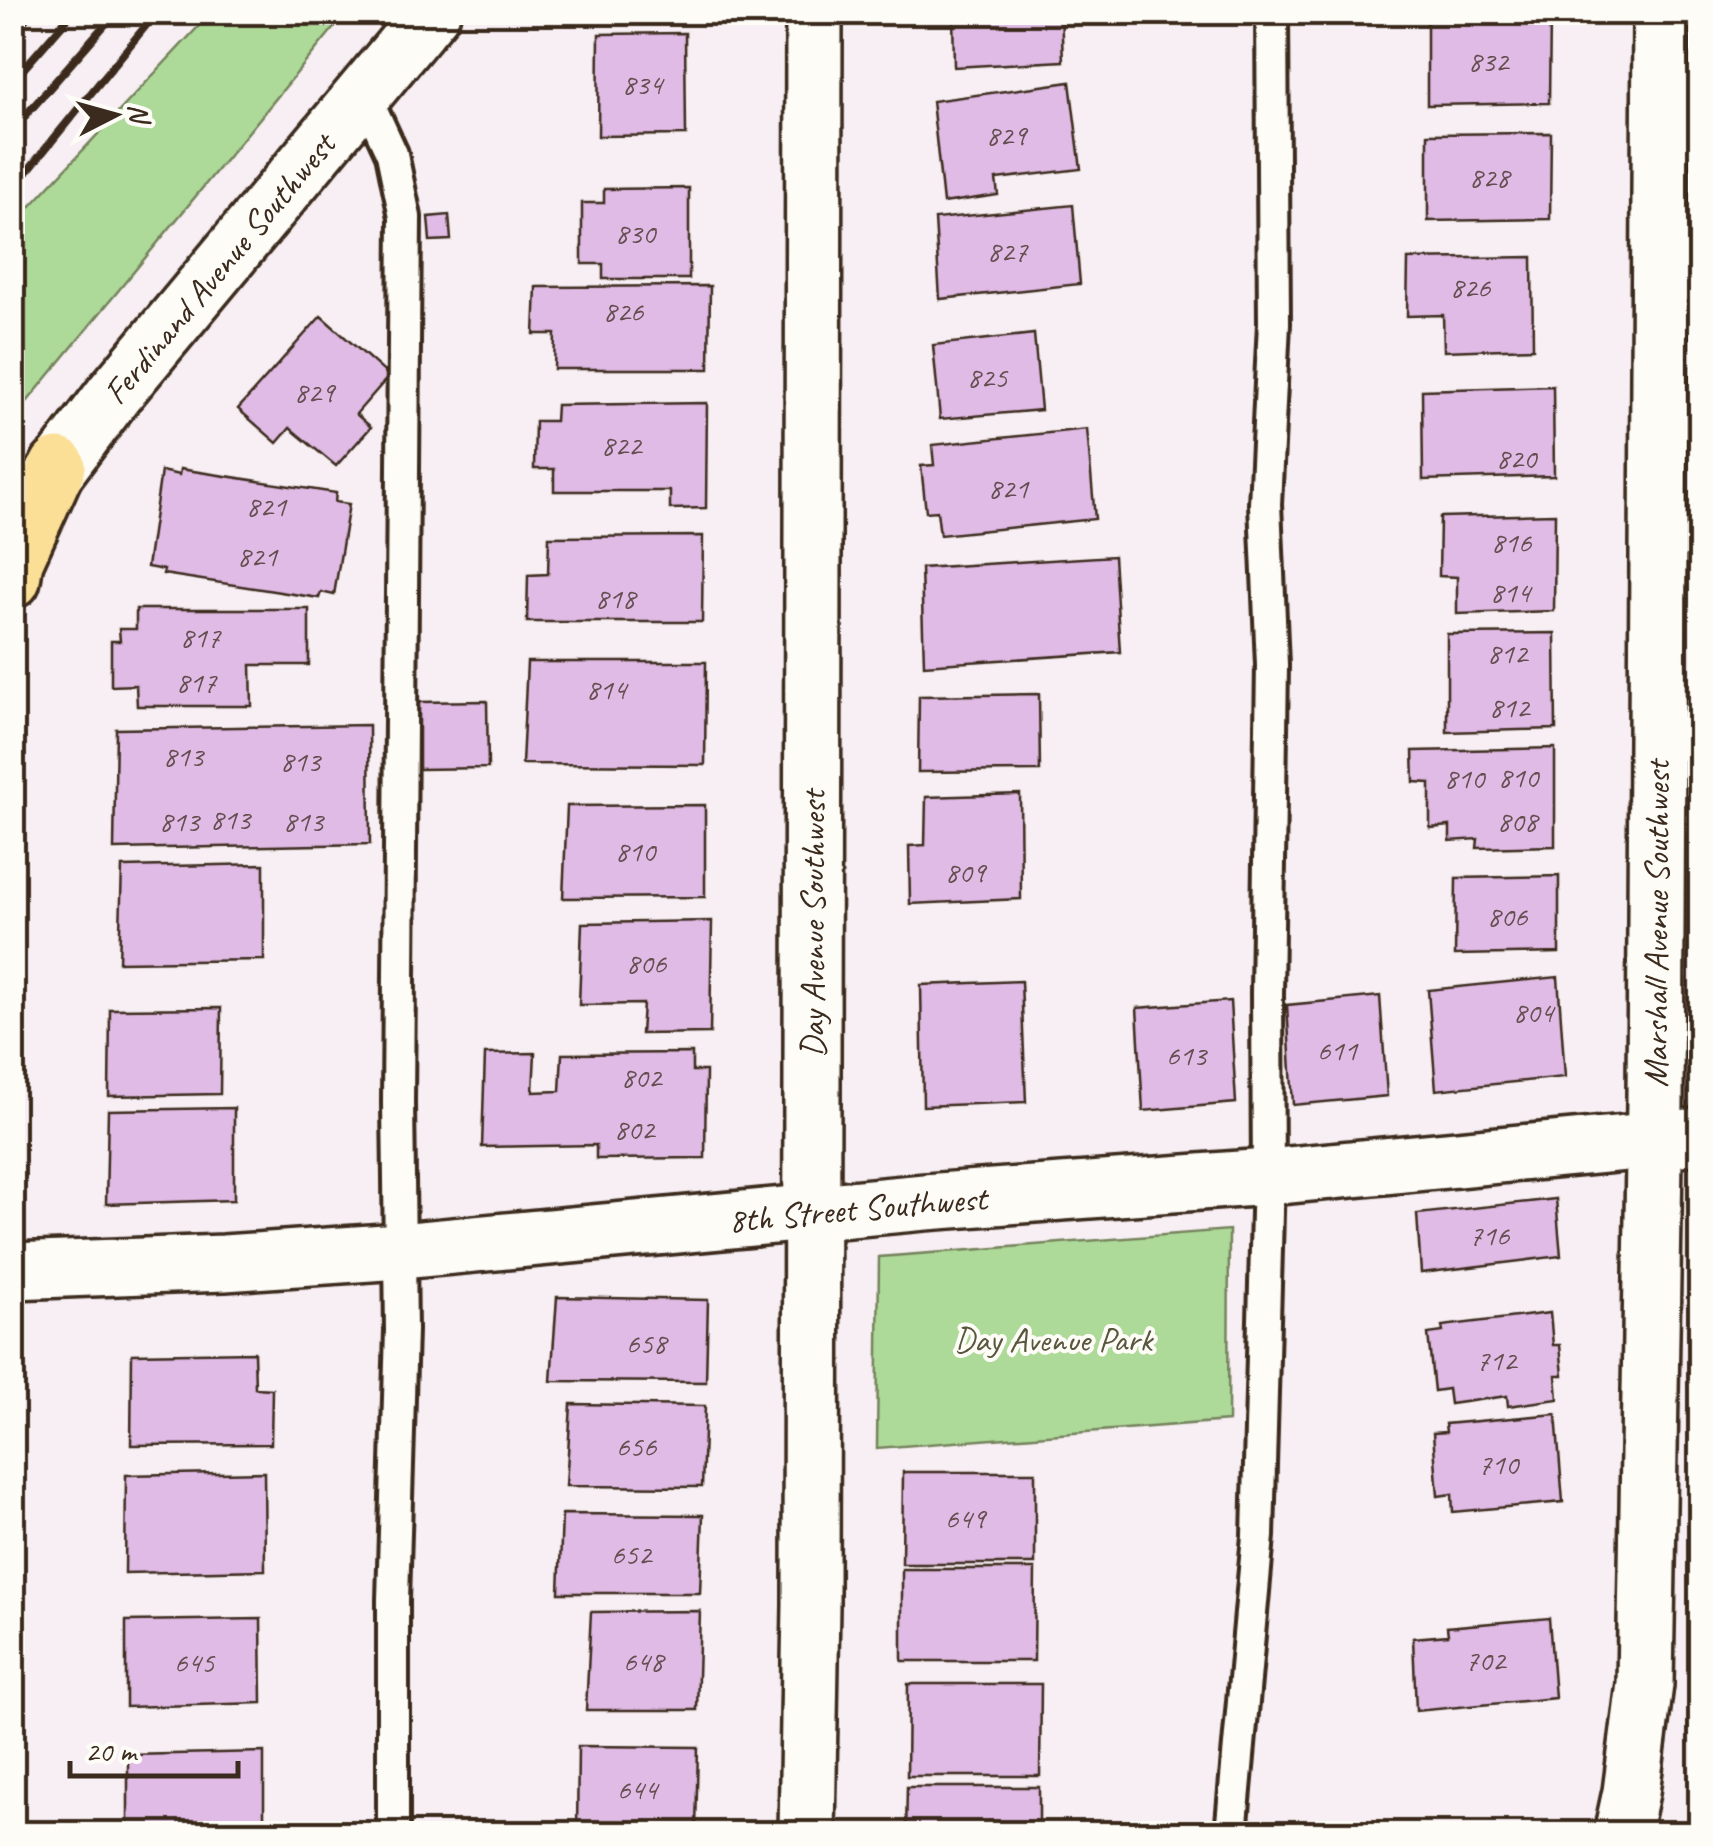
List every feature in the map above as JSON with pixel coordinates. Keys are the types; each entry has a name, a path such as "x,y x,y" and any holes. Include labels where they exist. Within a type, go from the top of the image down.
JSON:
{"main road":[{"path":"12,580 15,561 58,466"}],"street":[{"name":"Ferdinand Avenue Southwest","path":"12,530 58,466 432,12"},
{"name":"Day Avenue Southwest","path":"807,1834 811,1605 814,12"},
{"name":"Marshall Avenue Southwest","path":"1622,1834 1645,1684 1678,1138 1662,12"},
{"name":"8th Street Southwest","path":"12,1271 400,1251 1268,1178 1678,1138"}],"lane":[{"path":"1230,1834 1258,1536 1268,1178 1266,994 1272,664 1265,504 1274,324 1272,12"},
{"path":"364,92 392,154 406,217 392,1834"}],"green space":[{"path":"212,12 346,13 13,419 13,225"},
{"name":"Day Avenue Park","path":"1229,1230 1228,1421 877,1448 879,1257"}],"building":[{"path":"953,12 1061,12 1063,61 954,67"},
{"path":"1550,16 1549,103 1427,105 1427,19"},
{"path":"685,33 686,135 598,136 599,34"},
{"path":"1070,82 1081,169 996,179 998,195 943,203 932,101"},
{"path":"1551,133 1550,219 1428,221 1428,134"},
{"path":"689,188 689,279 603,279 603,264 582,264 582,203 604,203 604,189"},
{"path":"1073,205 1080,284 940,299 935,219"},
{"path":"449,215 451,240 430,241 428,217"},
{"path":"1532,257 1533,348 1444,351 1443,315 1407,316 1408,259"},
{"path":"710,286 709,369 554,369 555,334 534,334 536,287"},
{"path":"321,316 389,376 356,414 371,427 336,466 290,428 277,443 238,409"},
{"path":"1034,334 1041,410 940,419 933,345"},
{"path":"1553,386 1554,476 1423,480 1422,390"},
{"path":"707,403 706,508 670,509 670,491 554,491 554,469 534,469 535,421 555,421 556,405"},
{"path":"1087,429 1095,519 940,535 937,511 926,512 921,466 934,465 932,445"},
{"path":"180,469 336,493 335,502 349,504 334,595 321,592 319,598 163,574 164,570 147,567 161,471 179,475"},
{"path":"1555,514 1554,611 1457,614 1457,577 1439,576 1440,517"},
{"path":"703,536 702,622 527,622 528,575 548,574 549,537"},
{"path":"1114,556 1120,652 924,665 921,568"},
{"path":"136,609 309,609 309,665 251,665 252,706 137,706 136,685 111,686 111,641 120,641 119,629 136,629"},
{"path":"1555,633 1556,729 1447,732 1447,634"},
{"path":"527,662 706,662 705,765 522,764"},
{"path":"1039,694 1040,771 918,772 919,696"},
{"path":"487,701 488,768 419,769 419,702"},
{"path":"369,725 370,844 114,849 116,729"},
{"path":"1555,748 1555,846 1477,848 1478,839 1450,841 1450,826 1430,828 1430,783 1414,782 1413,751"},
{"path":"1020,794 1021,899 910,904 909,846 925,845 926,797"},
{"path":"705,805 705,897 563,898 567,806"},
{"path":"264,864 264,960 119,962 122,867"},
{"path":"1559,876 1559,953 1455,955 1456,878"},
{"path":"712,921 710,1033 641,1034 643,1004 579,1005 582,923"},
{"path":"1558,977 1565,1077 1436,1090 1428,990"},
{"path":"1021,981 1026,1102 923,1106 921,985"},
{"path":"1380,996 1387,1096 1293,1105 1287,1005"},
{"path":"1230,1001 1236,1103 1143,1111 1137,1008"},
{"path":"221,1008 220,1094 109,1096 110,1009"},
{"path":"535,1053 533,1092 560,1091 562,1054 692,1053 692,1071 706,1071 705,1158 596,1159 596,1145 482,1147 485,1054"},
{"path":"234,1108 234,1200 106,1204 108,1110"},
{"path":"1556,1199 1561,1256 1421,1273 1417,1214"},
{"path":"557,1297 708,1300 706,1382 551,1381"},
{"path":"1550,1313 1553,1345 1560,1345 1563,1375 1556,1375 1558,1399 1508,1406 1507,1396 1450,1404 1448,1389 1434,1391 1428,1334 1443,1332 1442,1326"},
{"path":"254,1352 255,1388 272,1389 271,1444 131,1445 132,1354"},
{"path":"571,1404 705,1406 702,1487 566,1486"},
{"path":"1556,1414 1563,1502 1453,1512 1452,1494 1438,1496 1433,1433 1446,1432 1445,1424"},
{"path":"264,1472 265,1570 125,1573 126,1475"},
{"path":"903,1472 1035,1472 1035,1564 902,1564"},
{"path":"562,1514 703,1515 700,1593 559,1593"},
{"path":"902,1569 1035,1569 1034,1661 902,1661"},
{"path":"700,1611 697,1710 586,1710 591,1612"},
{"path":"1549,1618 1555,1698 1416,1711 1413,1638 1448,1635 1447,1627"},
{"path":"261,1619 262,1703 126,1707 126,1621"},
{"path":"908,1684 1041,1684 1040,1776 907,1776"},
{"path":"578,1746 698,1747 696,1830 577,1831"},
{"path":"264,1752 264,1834 128,1834 128,1755"},
{"path":"907,1787 1039,1787 1039,1834 906,1834"}],"railway":[{"path":"12,36 31,12"},
{"path":"12,82 73,12"},
{"path":"12,131 116,12"},
{"path":"12,190 157,12"}]}
